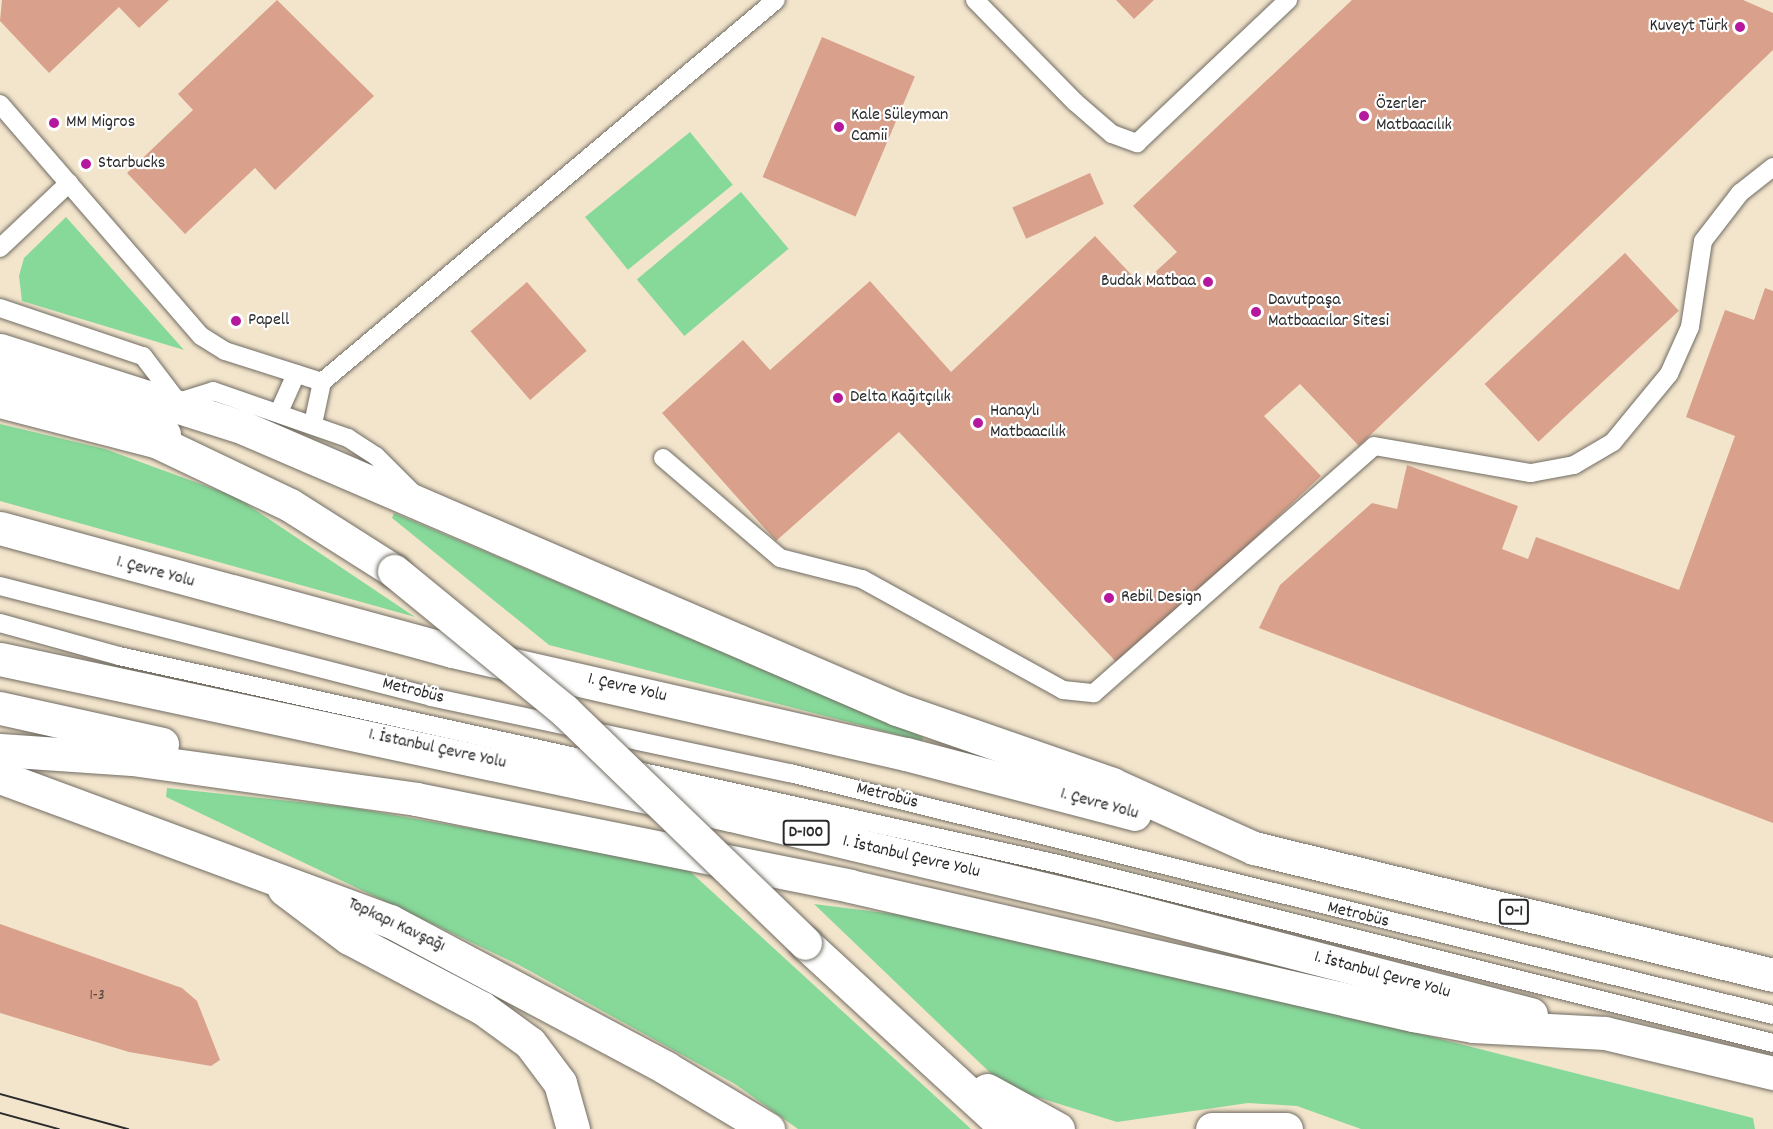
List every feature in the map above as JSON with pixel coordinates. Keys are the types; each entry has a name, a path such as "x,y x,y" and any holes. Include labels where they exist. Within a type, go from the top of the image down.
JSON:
{"main road":[{"path":"0,350 177,402 897,709 1112,784 1254,848"},
{"path":"0,375 153,427 394,571 564,710 805,943 1006,1129"},
{"path":"0,401 158,442 243,481"},
{"name":"1. Çevre Yolu","path":"0,528 301,613 906,754 1254,848"},
{"name":"1. İstanbul Çevre Yolu","path":"0,659 731,815 1108,904 1605,1034"},
{"path":"0,708 170,746 255,774"},
{"path":"0,750 255,774 704,855 1413,1015 1473,1026 1605,1034 1773,1073"},
{"name":"Topkapı Kavşağı","path":"0,777 275,882 347,902 441,947 768,1129"},
{"name":"O-1","path":"1254,848 1773,975"},
{"path":"275,882 349,938 482,1008 530,1043 560,1083 573,1129"},
{"path":"901,1034 1014,1108 1058,1129"},
{"path":"1212,1129 1286,1129"}],"lane":[{"path":"313,424 322,382 776,0"},
{"path":"975,0 1075,102 1112,134 1137,143 1288,0"},
{"path":"0,104 201,336 225,351 322,382"},
{"path":"663,458 780,558 862,579 1063,690 1094,693 1374,446 1531,473 1574,465 1613,442 1669,374 1690,327 1703,240 1740,193 1773,167"},
{"path":"0,248 69,183"},
{"path":"0,308 143,356 177,402 213,391 313,424 376,456 429,510"},
{"path":"279,412 296,374"},
{"name":"Metrobüs","path":"0,586 431,697 790,772 1773,1015"},
{"name":"Metrobüs","path":"0,623 119,656 1058,864 1773,1043"}],"green space":[{"path":"690,132 733,185 628,270 585,217"},
{"path":"741,192 789,249 684,336 637,279"},
{"path":"66,217 184,350 22,301 19,276 24,258"},
{"path":"0,424 105,449 236,497 415,617 0,501"},
{"path":"394,513 923,737 922,741 549,645 392,518"},
{"path":"167,788 347,807 683,865 971,1129 798,1129 735,1084 519,965 166,797"},
{"path":"814,904 933,919 1250,991 1753,1118 1755,1129 1361,1129 1297,1106 1248,1103 1117,1122 1005,1087"}],"building":[{"path":"2,0 169,0 139,28 119,7 49,73 0,21"},
{"path":"277,0 374,96 275,190 255,168 185,234 127,173 193,110 178,94"},
{"path":"1116,0 1154,0 1134,19"},
{"name":"Davutpaşa Matbaacılar Sitesi","path":"1352,0 1743,0 1773,13 1773,50 1359,446 1300,384 1264,416 1321,476 1120,666 899,432 776,541 662,413 743,340 770,370 870,281 951,372 1095,236 1141,285 1177,252 1133,206"},
{"name":"Kale Süleyman Camii","path":"822,37 915,76 856,216 763,177"},
{"path":"1090,173 1104,204 1026,239 1012,208"},
{"path":"1625,253 1679,311 1538,442 1485,384"},
{"path":"527,282 587,351 530,400 470,331"},
{"path":"1765,288 1773,291 1773,823 1259,628 1280,585 1372,503 1397,509 1407,465 1518,506 1502,549 1528,559 1536,537 1679,590 1735,436 1686,417 1725,310 1754,320"},
{"path":"0,924 182,988 197,1001 220,1060 211,1066 129,1052 0,1013"}],"tram line":[{"path":"0,1094 128,1129"},
{"path":"0,1113 59,1129"}],"place":[{"name":"Kuveyt Türk","path":"1740,27"},
{"name":"Özerler Matbaacılık","path":"1364,116"},
{"name":"MM Migros","path":"54,123"},
{"name":"Kale Süleyman Camii","path":"839,127"},
{"name":"Starbucks","path":"86,164"},
{"name":"Budak Matbaa","path":"1208,282"},
{"name":"Davutpaşa Matbaacılar Sitesi","path":"1256,312"},
{"name":"Papell","path":"236,321"},
{"name":"Delta Kağıtçılık","path":"838,398"},
{"name":"Hanaylı Matbaacılık","path":"978,423"},
{"name":"Rebil Design","path":"1109,598"}]}
